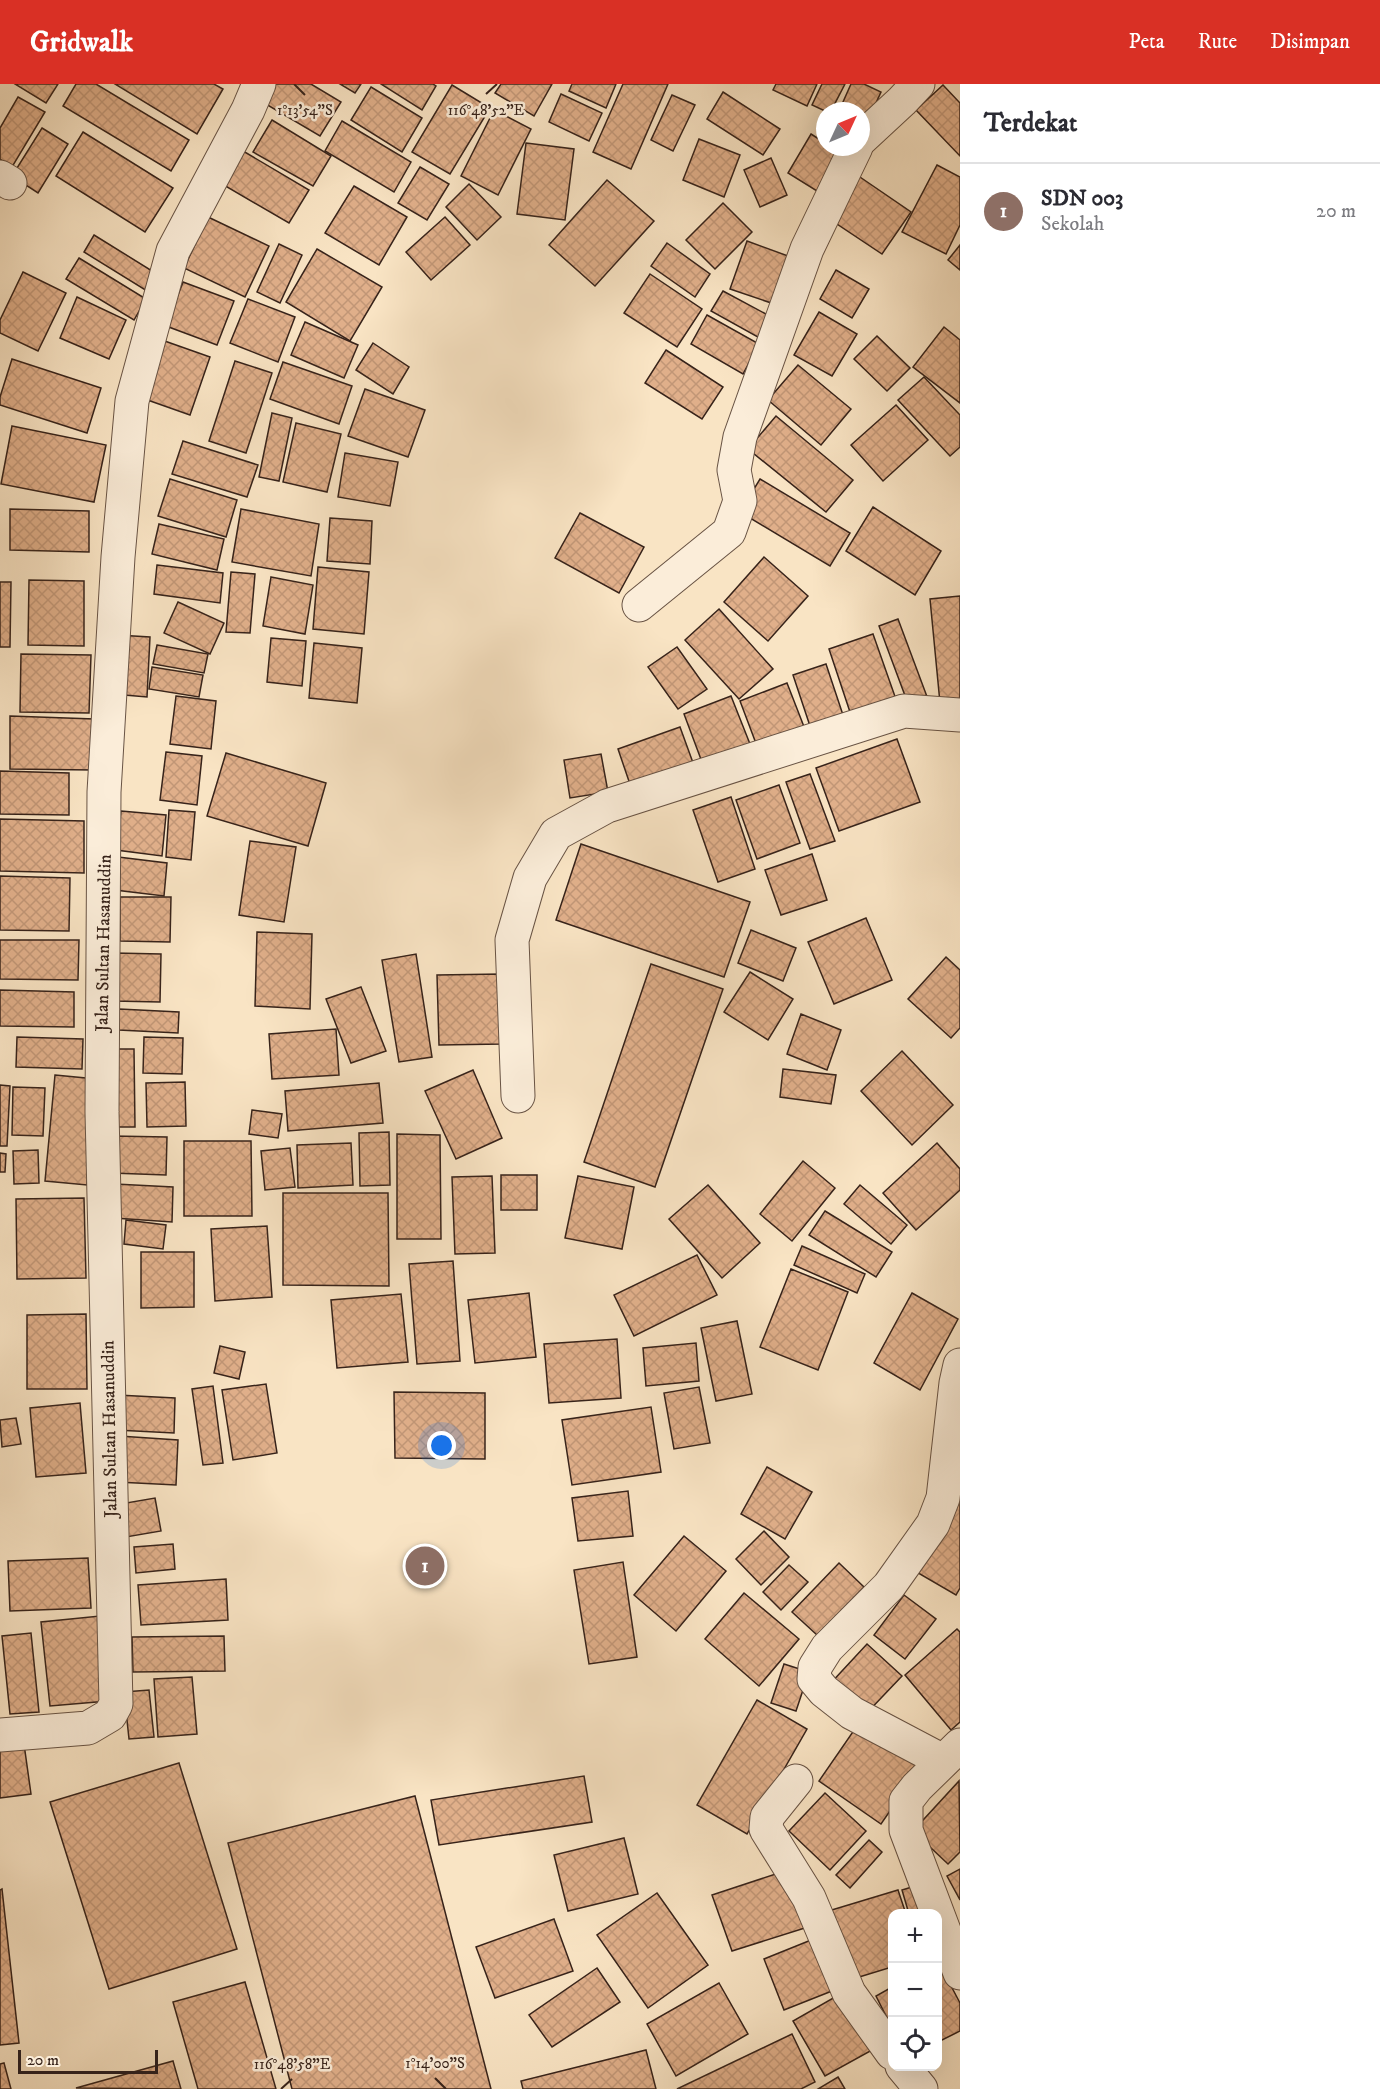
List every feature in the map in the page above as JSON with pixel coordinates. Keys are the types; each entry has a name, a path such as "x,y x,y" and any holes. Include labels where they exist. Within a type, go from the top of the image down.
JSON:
{"street":[{"name":"Jalan Sultan Hasanuddin","path":"0,1735 88,1728 110,1715 116,1704 102,1112 104,792 118,557 132,401 173,251 259,84"},
{"path":"870,130 918,84"},
{"path":"639,605 729,532 740,501 734,470 740,437 807,249 852,156"},
{"path":"518,1096 512,940 530,878 556,834 607,806 904,711 960,715"},
{"path":"960,1365 943,1498 933,1524 889,1586 827,1648 815,1667 814,1679 824,1691 852,1713 952,1753 906,1802 906,1830 960,1973"},
{"path":"795,1781 767,1817 766,1829 809,1898 849,1993 888,2047"},
{"path":"905,2071 921,2089"}],"building":[{"path":"15,84 58,84 46,103"},
{"path":"76,84 96,84 189,140 171,171 63,106"},
{"path":"115,84 214,84 223,89 197,134"},
{"path":"269,84 311,84 341,102 320,136 259,100"},
{"path":"340,84 361,84 355,93"},
{"path":"381,84 433,84 436,86 422,110"},
{"path":"501,84 552,84 534,116 495,93"},
{"path":"572,84 616,84 606,108 569,91"},
{"path":"623,84 668,84 631,169 593,152"},
{"path":"776,84 817,84 807,106 773,90"},
{"path":"822,84 845,84 836,102 816,102 816,107 812,105"},
{"path":"851,84 864,84 881,92 870,116 870,102 843,102"},
{"path":"452,85 490,108 450,174 412,152"},
{"path":"943,85 960,103 960,156 916,110"},
{"path":"371,87 422,118 402,152 351,120"},
{"path":"723,92 780,129 763,155 707,119"},
{"path":"561,94 602,113 589,141 549,122"},
{"path":"672,95 695,105 673,151 651,140"},
{"path":"18,97 45,112 12,167 0,159 0,128"},
{"path":"494,110 531,129 498,195 461,176"},
{"path":"272,120 331,156 313,186 253,152"},
{"path":"342,121 411,162 394,192 325,151"},
{"path":"42,128 68,144 38,193 12,176"},
{"path":"83,132 173,188 145,232 56,176"},
{"path":"811,134 816,137 816,156 849,157 825,196 788,173"},
{"path":"699,139 740,155 724,197 683,180"},
{"path":"526,143 574,149 565,220 517,214"},
{"path":"243,151 309,190 289,223 222,184"},
{"path":"771,158 787,195 760,207 744,170"},
{"path":"937,165 960,177 960,225 946,254 902,232"},
{"path":"420,167 449,184 427,220 398,203"},
{"path":"857,175 911,212 882,254 828,218"},
{"path":"607,180 654,221 595,286 549,245"},
{"path":"469,184 501,217 477,240 446,207"},
{"path":"354,186 407,217 379,265 325,233"},
{"path":"723,203 752,232 715,269 686,240"},
{"path":"208,217 269,246 245,297 184,268"},
{"path":"445,217 470,245 431,280 406,252"},
{"path":"94,235 157,274 147,291 84,252"},
{"path":"747,241 799,260 783,307 730,289"},
{"path":"667,243 710,274 695,297 651,266"},
{"path":"279,244 302,255 280,303 257,292"},
{"path":"960,245 960,270 948,260"},
{"path":"317,249 382,287 350,341 286,302"},
{"path":"79,258 146,299 134,320 66,279"},
{"path":"836,270 869,289 852,318 820,299"},
{"path":"23,272 66,293 38,351 0,333 0,320"},
{"path":"650,274 702,309 677,347 624,313"},
{"path":"183,282 234,301 217,345 166,326"},
{"path":"723,291 777,320 765,341 711,311"},
{"path":"77,297 126,320 109,359 60,338"},
{"path":"248,299 295,317 278,362 230,343"},
{"path":"819,312 857,334 832,376 794,355"},
{"path":"707,315 759,344 743,374 691,344"},
{"path":"305,322 358,345 344,378 291,355"},
{"path":"944,327 960,340 960,403 913,367"},
{"path":"877,336 910,368 887,391 854,359"},
{"path":"159,339 210,357 190,415 139,397"},
{"path":"373,343 409,367 393,394 356,370"},
{"path":"666,350 723,387 702,419 645,383"},
{"path":"12,359 101,388 87,433 0,405 0,397"},
{"path":"235,361 272,373 246,453 209,441"},
{"path":"283,362 352,386 339,424 270,399"},
{"path":"798,365 851,409 821,445 768,400"},
{"path":"924,377 960,415 960,447 950,456 898,400"},
{"path":"365,389 425,410 408,457 348,436"},
{"path":"896,405 928,440 883,481 851,445"},
{"path":"272,413 292,418 279,481 259,477"},
{"path":"776,416 853,480 826,512 748,449"},
{"path":"296,423 341,434 327,492 283,482"},
{"path":"12,426 106,445 94,502 1,484"},
{"path":"183,441 258,465 247,497 172,474"},
{"path":"345,453 398,462 390,506 338,497"},
{"path":"170,479 237,500 226,537 158,516"},
{"path":"760,479 850,533 830,566 740,512"},
{"path":"873,507 941,551 915,595 846,551"},
{"path":"10,509 89,511 89,552 10,550"},
{"path":"241,509 319,524 311,576 232,562"},
{"path":"580,513 644,547 619,593 555,558"},
{"path":"330,518 372,521 370,564 327,561"},
{"path":"159,524 224,539 217,570 152,554"},
{"path":"764,557 808,596 768,641 724,602"},
{"path":"157,565 223,573 220,603 154,594"},
{"path":"318,567 369,572 364,634 313,629"},
{"path":"231,572 255,574 250,633 226,632"},
{"path":"271,577 313,585 305,634 263,626"},
{"path":"29,580 84,581 84,646 28,645"},
{"path":"0,582 11,582 10,647 0,647"},
{"path":"960,596 960,701 940,703 930,599"},
{"path":"178,602 224,623 210,654 164,633"},
{"path":"719,609 773,669 739,699 685,640"},
{"path":"898,619 929,702 910,709 879,626"},
{"path":"873,634 898,705 853,721 829,649"},
{"path":"117,635 150,637 147,697 113,694"},
{"path":"271,638 306,641 302,686 267,682"},
{"path":"314,643 362,648 357,703 309,698"},
{"path":"157,645 208,654 204,673 153,664"},
{"path":"677,647 707,689 678,709 648,667"},
{"path":"21,654 91,655 89,713 20,712"},
{"path":"826,664 846,724 813,735 793,675"},
{"path":"152,667 203,675 199,697 149,689"},
{"path":"787,683 808,737 760,754 740,701"},
{"path":"176,696 216,701 211,749 170,744"},
{"path":"731,696 750,744 702,762 684,714"},
{"path":"10,716 94,719 93,770 10,769"},
{"path":"680,727 696,771 633,793 618,749"},
{"path":"897,739 920,802 839,831 816,768"},
{"path":"166,752 202,756 197,805 160,800"},
{"path":"226,753 326,783 308,846 207,816"},
{"path":"601,754 608,792 570,798 564,760"},
{"path":"0,771 69,773 69,815 0,814"},
{"path":"810,774 835,841 810,849 786,782"},
{"path":"779,785 800,843 757,859 736,800"},
{"path":"731,797 755,869 718,882 693,810"},
{"path":"169,810 195,812 191,860 166,857"},
{"path":"121,811 166,815 162,856 116,850"},
{"path":"0,819 84,821 84,873 0,871"},
{"path":"250,841 296,847 284,922 239,915"},
{"path":"581,844 750,902 724,977 556,920"},
{"path":"812,854 827,900 781,915 765,870"},
{"path":"118,857 167,863 164,896 115,890"},
{"path":"0,876 70,878 69,931 0,930"},
{"path":"120,897 171,897 170,942 120,941"},
{"path":"866,918 892,980 834,1004 808,942"},
{"path":"751,930 796,948 783,981 738,963"},
{"path":"257,932 312,934 310,1009 255,1006"},
{"path":"0,940 79,940 78,980 0,979"},
{"path":"114,953 161,954 160,1002 113,1001"},
{"path":"416,954 432,1057 399,1062 382,960"},
{"path":"946,957 960,970 960,1028 951,1038 908,999"},
{"path":"651,964 723,989 655,1187 584,1162"},
{"path":"750,972 793,999 768,1040 724,1012"},
{"path":"501,974 502,1044 439,1045 437,975"},
{"path":"361,987 386,1051 351,1063 326,999"},
{"path":"0,990 74,992 74,1027 0,1026"},
{"path":"119,1009 179,1012 178,1033 119,1030"},
{"path":"801,1014 841,1030 827,1070 787,1054"},
{"path":"336,1029 339,1075 272,1079 269,1034"},
{"path":"17,1037 83,1039 82,1069 16,1067"},
{"path":"144,1037 183,1038 182,1074 143,1073"},
{"path":"108,1049 134,1049 135,1127 109,1127"},
{"path":"902,1051 953,1105 912,1145 861,1091"},
{"path":"783,1069 836,1075 831,1104 780,1097"},
{"path":"473,1070 502,1138 456,1159 425,1091"},
{"path":"55,1075 96,1079 87,1185 45,1181"},
{"path":"185,1082 186,1126 147,1127 146,1083"},
{"path":"379,1083 383,1123 288,1131 285,1091"},
{"path":"0,1085 10,1086 7,1146 0,1146"},
{"path":"13,1087 45,1088 43,1136 12,1135"},
{"path":"252,1110 282,1114 278,1138 249,1134"},
{"path":"389,1132 390,1185 360,1186 359,1133"},
{"path":"397,1134 440,1135 441,1239 397,1239"},
{"path":"112,1136 167,1137 166,1175 111,1173"},
{"path":"184,1141 251,1141 252,1216 184,1216"},
{"path":"351,1143 353,1185 298,1188 297,1145"},
{"path":"937,1143 960,1169 960,1190 916,1230 883,1193"},
{"path":"290,1148 295,1187 265,1190 261,1151"},
{"path":"38,1150 39,1183 14,1184 13,1151"},
{"path":"0,1153 6,1154 5,1172 0,1172"},
{"path":"803,1161 835,1188 792,1241 760,1214"},
{"path":"501,1175 537,1175 537,1210 501,1210"},
{"path":"492,1176 495,1253 455,1254 452,1177"},
{"path":"578,1176 634,1187 622,1249 565,1238"},
{"path":"115,1184 173,1187 172,1222 114,1218"},
{"path":"708,1185 760,1243 722,1278 669,1219"},
{"path":"860,1185 907,1225 891,1244 844,1204"},
{"path":"283,1193 388,1193 389,1286 283,1285"},
{"path":"84,1198 86,1278 17,1279 16,1199"},
{"path":"825,1211 892,1252 876,1277 809,1235"},
{"path":"126,1220 166,1225 163,1249 124,1244"},
{"path":"267,1226 272,1297 215,1301 211,1229"},
{"path":"802,1246 865,1274 857,1293 794,1265"},
{"path":"141,1252 194,1252 194,1307 141,1308"},
{"path":"697,1255 717,1295 634,1336 614,1295"},
{"path":"453,1261 460,1361 417,1364 409,1264"},
{"path":"791,1269 848,1292 818,1370 760,1347"},
{"path":"529,1293 536,1357 475,1363 468,1300"},
{"path":"912,1293 958,1319 920,1390 874,1363"},
{"path":"401,1294 408,1362 337,1368 331,1300"},
{"path":"86,1314 87,1389 27,1389 27,1315"},
{"path":"737,1321 752,1394 716,1401 701,1328"},
{"path":"617,1339 621,1398 549,1403 544,1344"},
{"path":"696,1343 699,1381 646,1386 643,1348"},
{"path":"220,1346 245,1352 239,1379 214,1373"},
{"path":"266,1384 277,1453 233,1460 222,1390"},
{"path":"213,1386 223,1463 203,1465 192,1389"},
{"path":"699,1387 710,1443 674,1449 664,1393"},
{"path":"394,1392 485,1393 485,1459 395,1458"},
{"path":"117,1395 175,1398 174,1433 116,1430"},
{"path":"80,1403 86,1473 36,1477 30,1408"},
{"path":"651,1407 661,1472 572,1485 562,1420"},
{"path":"16,1418 21,1444 2,1447 0,1420"},
{"path":"119,1436 178,1440 176,1485 117,1482"},
{"path":"767,1467 812,1492 785,1539 741,1514"},
{"path":"960,1487 960,1588 956,1595 913,1570"},
{"path":"628,1491 633,1536 578,1541 572,1498"},
{"path":"155,1498 161,1531 126,1537 120,1504"},
{"path":"764,1531 789,1557 761,1585 736,1559"},
{"path":"684,1536 726,1571 676,1631 634,1595"},
{"path":"173,1544 175,1569 136,1573 134,1547"},
{"path":"88,1558 91,1608 10,1611 8,1561"},
{"path":"623,1562 637,1657 589,1664 574,1570"},
{"path":"839,1563 864,1587 817,1635 792,1612"},
{"path":"789,1565 808,1582 781,1610 763,1592"},
{"path":"226,1579 228,1620 141,1625 138,1585"},
{"path":"744,1593 799,1639 759,1686 705,1639"},
{"path":"904,1595 936,1619 905,1659 874,1635"},
{"path":"100,1616 108,1701 50,1706 41,1622"},
{"path":"957,1629 960,1632 960,1722 951,1730 905,1675"},
{"path":"31,1633 39,1712 10,1714 2,1636"},
{"path":"224,1636 225,1671 133,1672 132,1637"},
{"path":"867,1644 902,1676 863,1717 829,1685"},
{"path":"784,1664 809,1672 796,1711 771,1703"},
{"path":"192,1677 197,1734 158,1737 154,1679"},
{"path":"149,1690 154,1737 129,1739 124,1692"},
{"path":"757,1700 807,1729 747,1834 697,1805"},
{"path":"859,1723 921,1766 881,1824 819,1781"},
{"path":"24,1744 31,1794 0,1798 0,1747"},
{"path":"179,1763 237,1949 109,1989 50,1802"},
{"path":"584,1776 592,1822 439,1845 431,1800"},
{"path":"959,1781 960,1852 948,1864 913,1831"},
{"path":"825,1793 866,1831 830,1870 789,1831"},
{"path":"415,1796 491,2089 292,2089 228,1843"},
{"path":"624,1838 638,1894 568,1911 554,1855"},
{"path":"869,1840 882,1852 850,1888 836,1875"},
{"path":"960,1869 960,1900 947,1876"},
{"path":"788,1870 808,1927 732,1951 712,1895"},
{"path":"925,1883 933,1909 908,1909 902,1890"},
{"path":"2,1889 19,2043 0,2045 0,1890"},
{"path":"898,1890 904,1909 888,1909 888,1968 846,1981 825,1912"},
{"path":"657,1893 708,1965 648,2008 597,1935"},
{"path":"554,1919 573,1971 495,1998 476,1947"},
{"path":"821,1936 842,1987 784,2010 764,1959"},
{"path":"597,1968 620,2002 552,2047 529,2015"},
{"path":"942,1969 960,2003 960,2031 942,2040"},
{"path":"245,1982 276,2089 198,2089 173,2002"},
{"path":"719,1983 748,2034 676,2076 647,2024"},
{"path":"888,1989 888,2020 876,1996"},
{"path":"842,1993 874,2049 825,2076 793,2021"},
{"path":"792,2034 815,2082 801,2089 677,2089"},
{"path":"646,2050 656,2089 523,2089 521,2081"},
{"path":"173,2061 181,2089 76,2088"},
{"path":"4,2063 11,2089 0,2089 0,2064"},
{"path":"838,2077 845,2089 818,2089"}],"place":[{"name":"SDN 003","path":"425,1566"}]}
